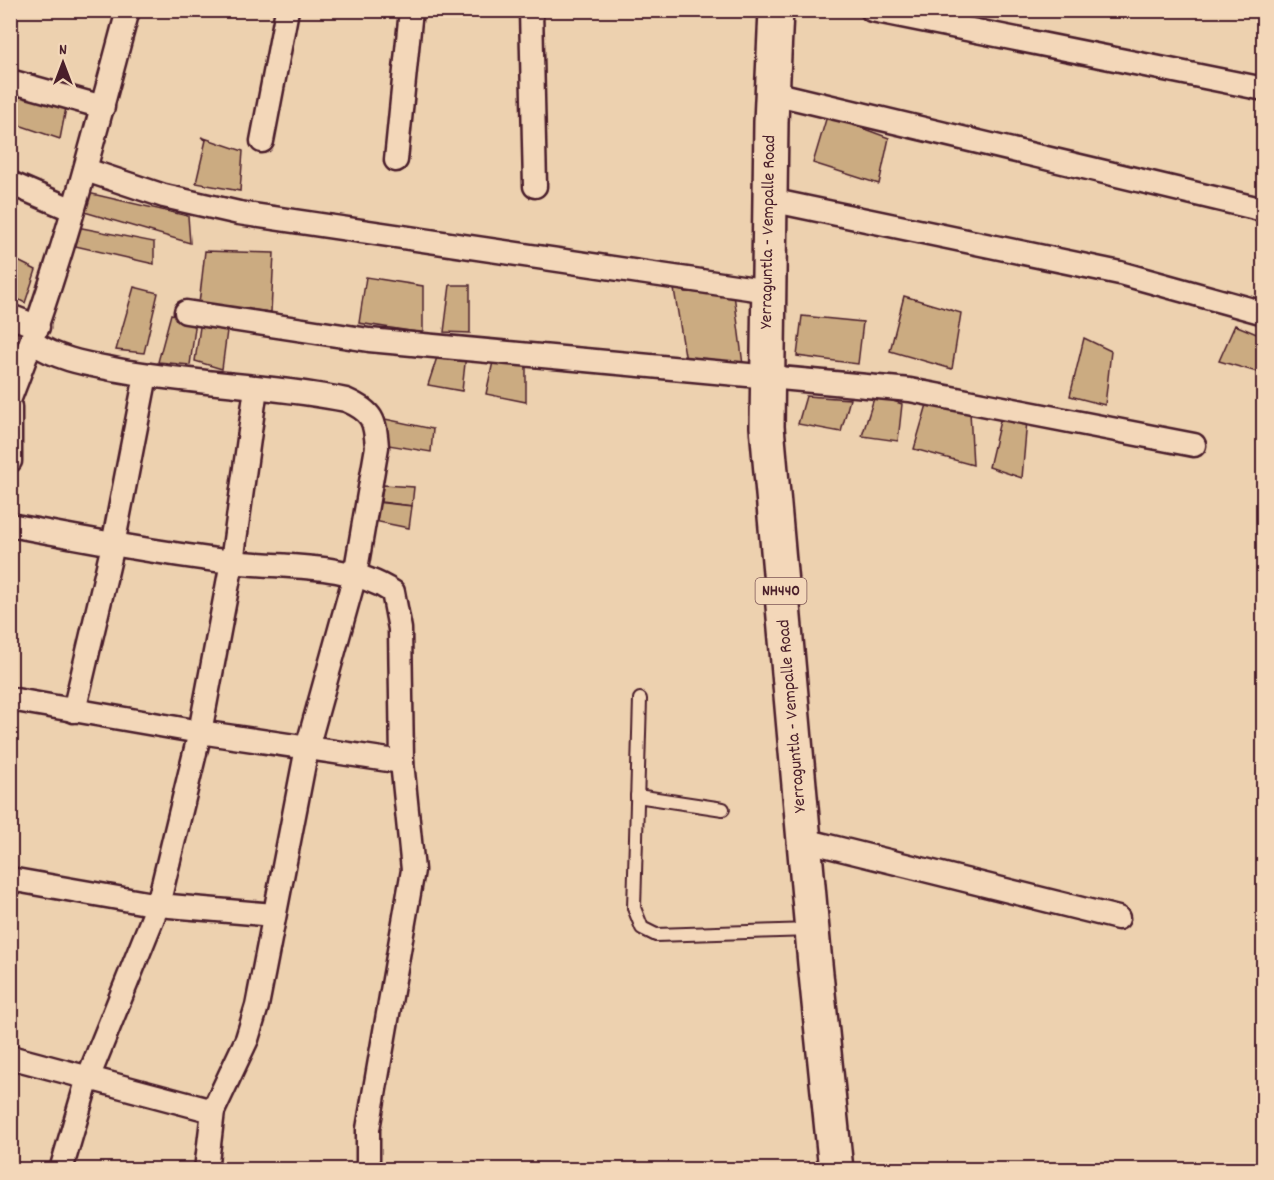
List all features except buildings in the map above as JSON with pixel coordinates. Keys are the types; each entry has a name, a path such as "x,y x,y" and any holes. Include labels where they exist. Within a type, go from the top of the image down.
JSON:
{"highway":[{"name":"Yerraguntla - Vempalle Road","path":"776,10 766,427 836,1170"}],"street":[{"path":"10,398 35,334 86,170 128,10"},
{"path":"262,141 288,10"},
{"path":"396,160 411,10"},
{"path":"531,10 536,186"},
{"path":"872,10 1263,89"},
{"path":"10,81 103,106"},
{"path":"773,93 1263,210"},
{"path":"86,170 164,196 239,213 769,291"},
{"path":"10,183 73,210"},
{"path":"770,200 1120,273 1263,314"},
{"path":"186,312 369,340 910,390 1194,445"},
{"path":"10,316 67,360 146,375 346,400 362,407 372,417 377,447 355,575 307,748 253,1024 213,1111 206,1170"},
{"path":"74,711 113,545 146,375"},
{"path":"61,1170 88,1078 158,905 200,732 232,562 256,388"},
{"path":"10,407 10,461"},
{"path":"10,525 113,545 232,562 355,575 380,583 393,592 400,629 402,762 413,870 368,1129 368,1170"},
{"path":"10,699 200,732 402,762"},
{"path":"804,840 1118,918"},
{"path":"10,879 158,905 274,915"},
{"path":"10,1057 213,1111"}],"lane":[{"path":"640,699 634,908 642,928 656,935 812,930"},
{"path":"637,796 723,809"}]}
